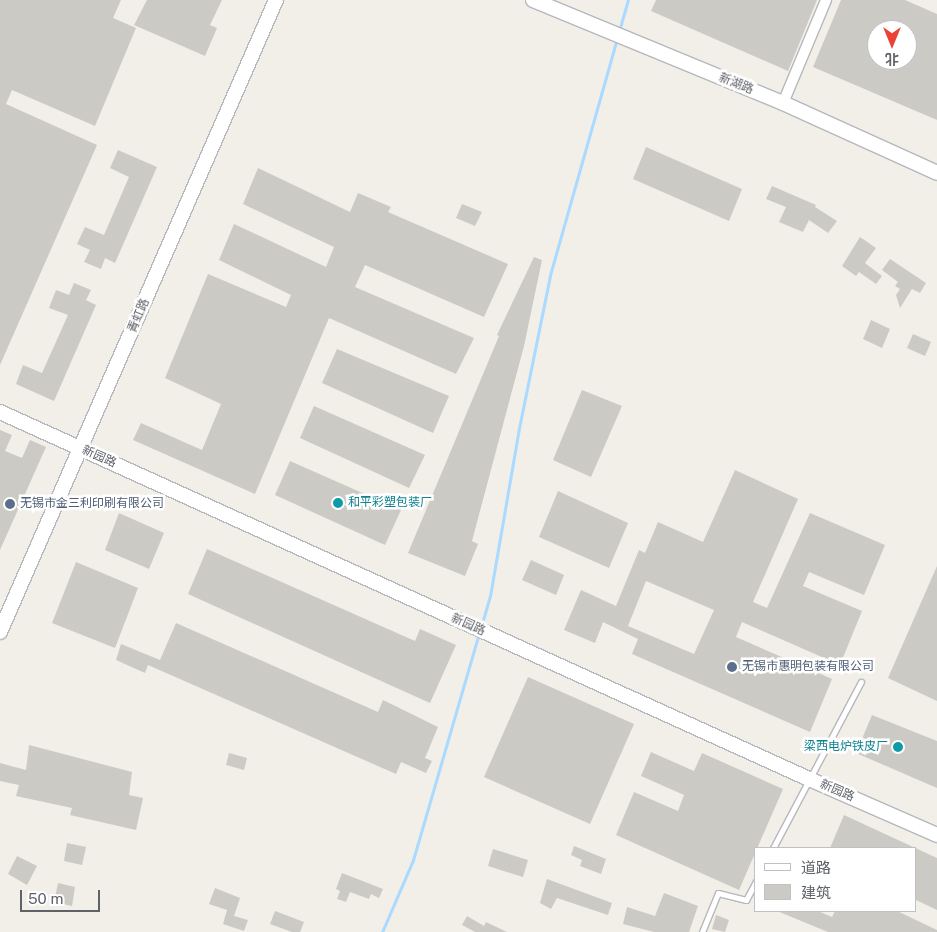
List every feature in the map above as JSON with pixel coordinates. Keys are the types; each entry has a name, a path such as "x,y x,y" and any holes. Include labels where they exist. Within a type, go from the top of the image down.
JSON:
{"street":[{"name":"青虹路","path":"0,632 4,614 81,449 276,0"},
{"name":"新湖路","path":"533,0 783,103 937,173"},
{"path":"783,103 826,0"},
{"name":"新园路","path":"0,412 809,779 937,835"}],"lane":[{"path":"774,847 860,682"},
{"path":"702,932 718,893 746,900 754,886"}],"building":[{"path":"0,0 121,0 113,18 136,28 95,126 12,90 6,104 97,145 0,365"},
{"path":"147,0 222,0 210,25 217,28 205,56 134,25"},
{"path":"656,0 817,0 788,71 651,11"},
{"path":"841,0 905,0 937,14 937,120 813,67"},
{"path":"646,147 742,189 729,221 633,179"},
{"path":"118,150 157,167 115,263 105,258 101,269 84,262 90,250 77,244 85,227 104,235 129,177 110,168"},
{"path":"258,168 350,212 358,193 391,207 388,212 508,264 484,317 365,265 355,287 474,338 456,374 329,318 255,494 133,440 141,423 202,450 221,404 165,378 208,274 286,307 291,295 219,260 234,224 326,267 334,247 243,204"},
{"path":"772,186 816,205 815,207 837,221 828,233 809,220 803,232 779,222 786,207 766,199"},
{"path":"462,204 482,212 475,226 456,218"},
{"path":"860,237 876,248 865,263 882,276 876,284 859,272 856,276 842,266"},
{"path":"534,257 542,260 524,346 472,541 478,544 465,576 408,553 499,336 497,335"},
{"path":"890,259 926,283 920,293 912,289 900,308 896,295 900,289 895,286 898,282 882,270"},
{"path":"74,283 91,290 86,300 96,305 54,401 16,384 23,365 42,373 68,315 49,308 56,290 69,295"},
{"path":"871,320 890,329 882,348 863,339"},
{"path":"913,334 931,342 925,356 907,348"},
{"path":"337,349 449,396 433,433 322,383"},
{"path":"582,390 622,406 591,477 553,460"},
{"path":"314,406 425,455 409,488 300,438"},
{"name":"无锡市金三利印刷有限公司","path":"0,430 12,435 5,451 22,458 30,440 46,447 0,550"},
{"name":"和平彩塑包装厂","path":"290,461 401,510 385,545 275,495"},
{"path":"735,470 798,499 753,602 767,608 810,513 885,545 864,595 809,572 803,586 862,611 840,665 742,622 736,637 832,679 810,732 632,654 638,639 603,622 595,643 564,630 581,590 616,606 639,550 645,553 658,522 703,542","holes":["646,581 714,610 694,654 628,626"]},
{"path":"558,491 628,523 609,568 539,537"},
{"path":"119,513 164,533 149,569 105,550"},
{"path":"207,549 415,641 420,629 456,645 430,703 188,594"},
{"path":"531,560 564,575 556,595 522,580"},
{"path":"76,562 138,588 115,648 52,623"},
{"path":"937,566 937,701 888,678"},
{"path":"176,623 378,712 383,700 438,727 425,758 432,761 426,773 401,762 396,774 148,665 145,673 116,660 121,644 160,660"},
{"path":"528,677 634,724 590,824 484,777"},
{"name":"梁西电炉铁皮厂","path":"872,715 937,741 937,788 856,753"},
{"path":"29,745 132,772 129,795 143,798 136,830 70,815 72,808 16,796 19,785 0,781 0,763 26,770"},
{"path":"651,752 694,771 702,753 783,789 758,847 754,847 754,856 739,890 616,835 634,792 678,811 684,795 641,776"},
{"path":"229,753 247,758 244,770 226,765"},
{"path":"844,815 913,847 830,847"},
{"path":"67,843 86,847 82,865 64,861"},
{"path":"574,846 606,859 601,874 580,866 582,860 571,855"},
{"path":"917,848 937,858 937,910 917,900"},
{"path":"493,849 528,860 523,877 488,866"},
{"path":"17,856 37,866 27,885 8,874"},
{"path":"342,873 383,889 379,898 371,894 369,899 350,892 346,902 337,899 340,891 336,889"},
{"path":"547,879 612,903 608,915 557,898 551,909 540,903"},
{"path":"58,883 75,887 72,906 54,902"},
{"path":"215,888 240,898 234,916 248,920 244,931 223,924 227,910 209,904"},
{"path":"664,893 698,906 689,932 654,932 623,924 627,907 655,916"},
{"path":"275,911 304,922 300,932 292,932 270,924"},
{"path":"779,912 820,912 832,917 834,912 899,912 937,930 937,932 828,932"},
{"path":"716,915 729,920 725,932 712,929"},
{"path":"467,916 484,926 486,922 507,932 475,932 462,925"}],"waterway":[{"path":"619,31 628,0"},
{"path":"481,627 490,596 519,428 550,275 617,39"},
{"path":"382,932 413,860 479,633"}],"place":[{"name":"和平彩塑包装厂","path":"338,503"},
{"name":"无锡市金三利印刷有限公司","path":"10,504"},
{"name":"无锡市惠明包装有限公司","path":"732,667"},
{"name":"梁西电炉铁皮厂","path":"898,747"}]}
